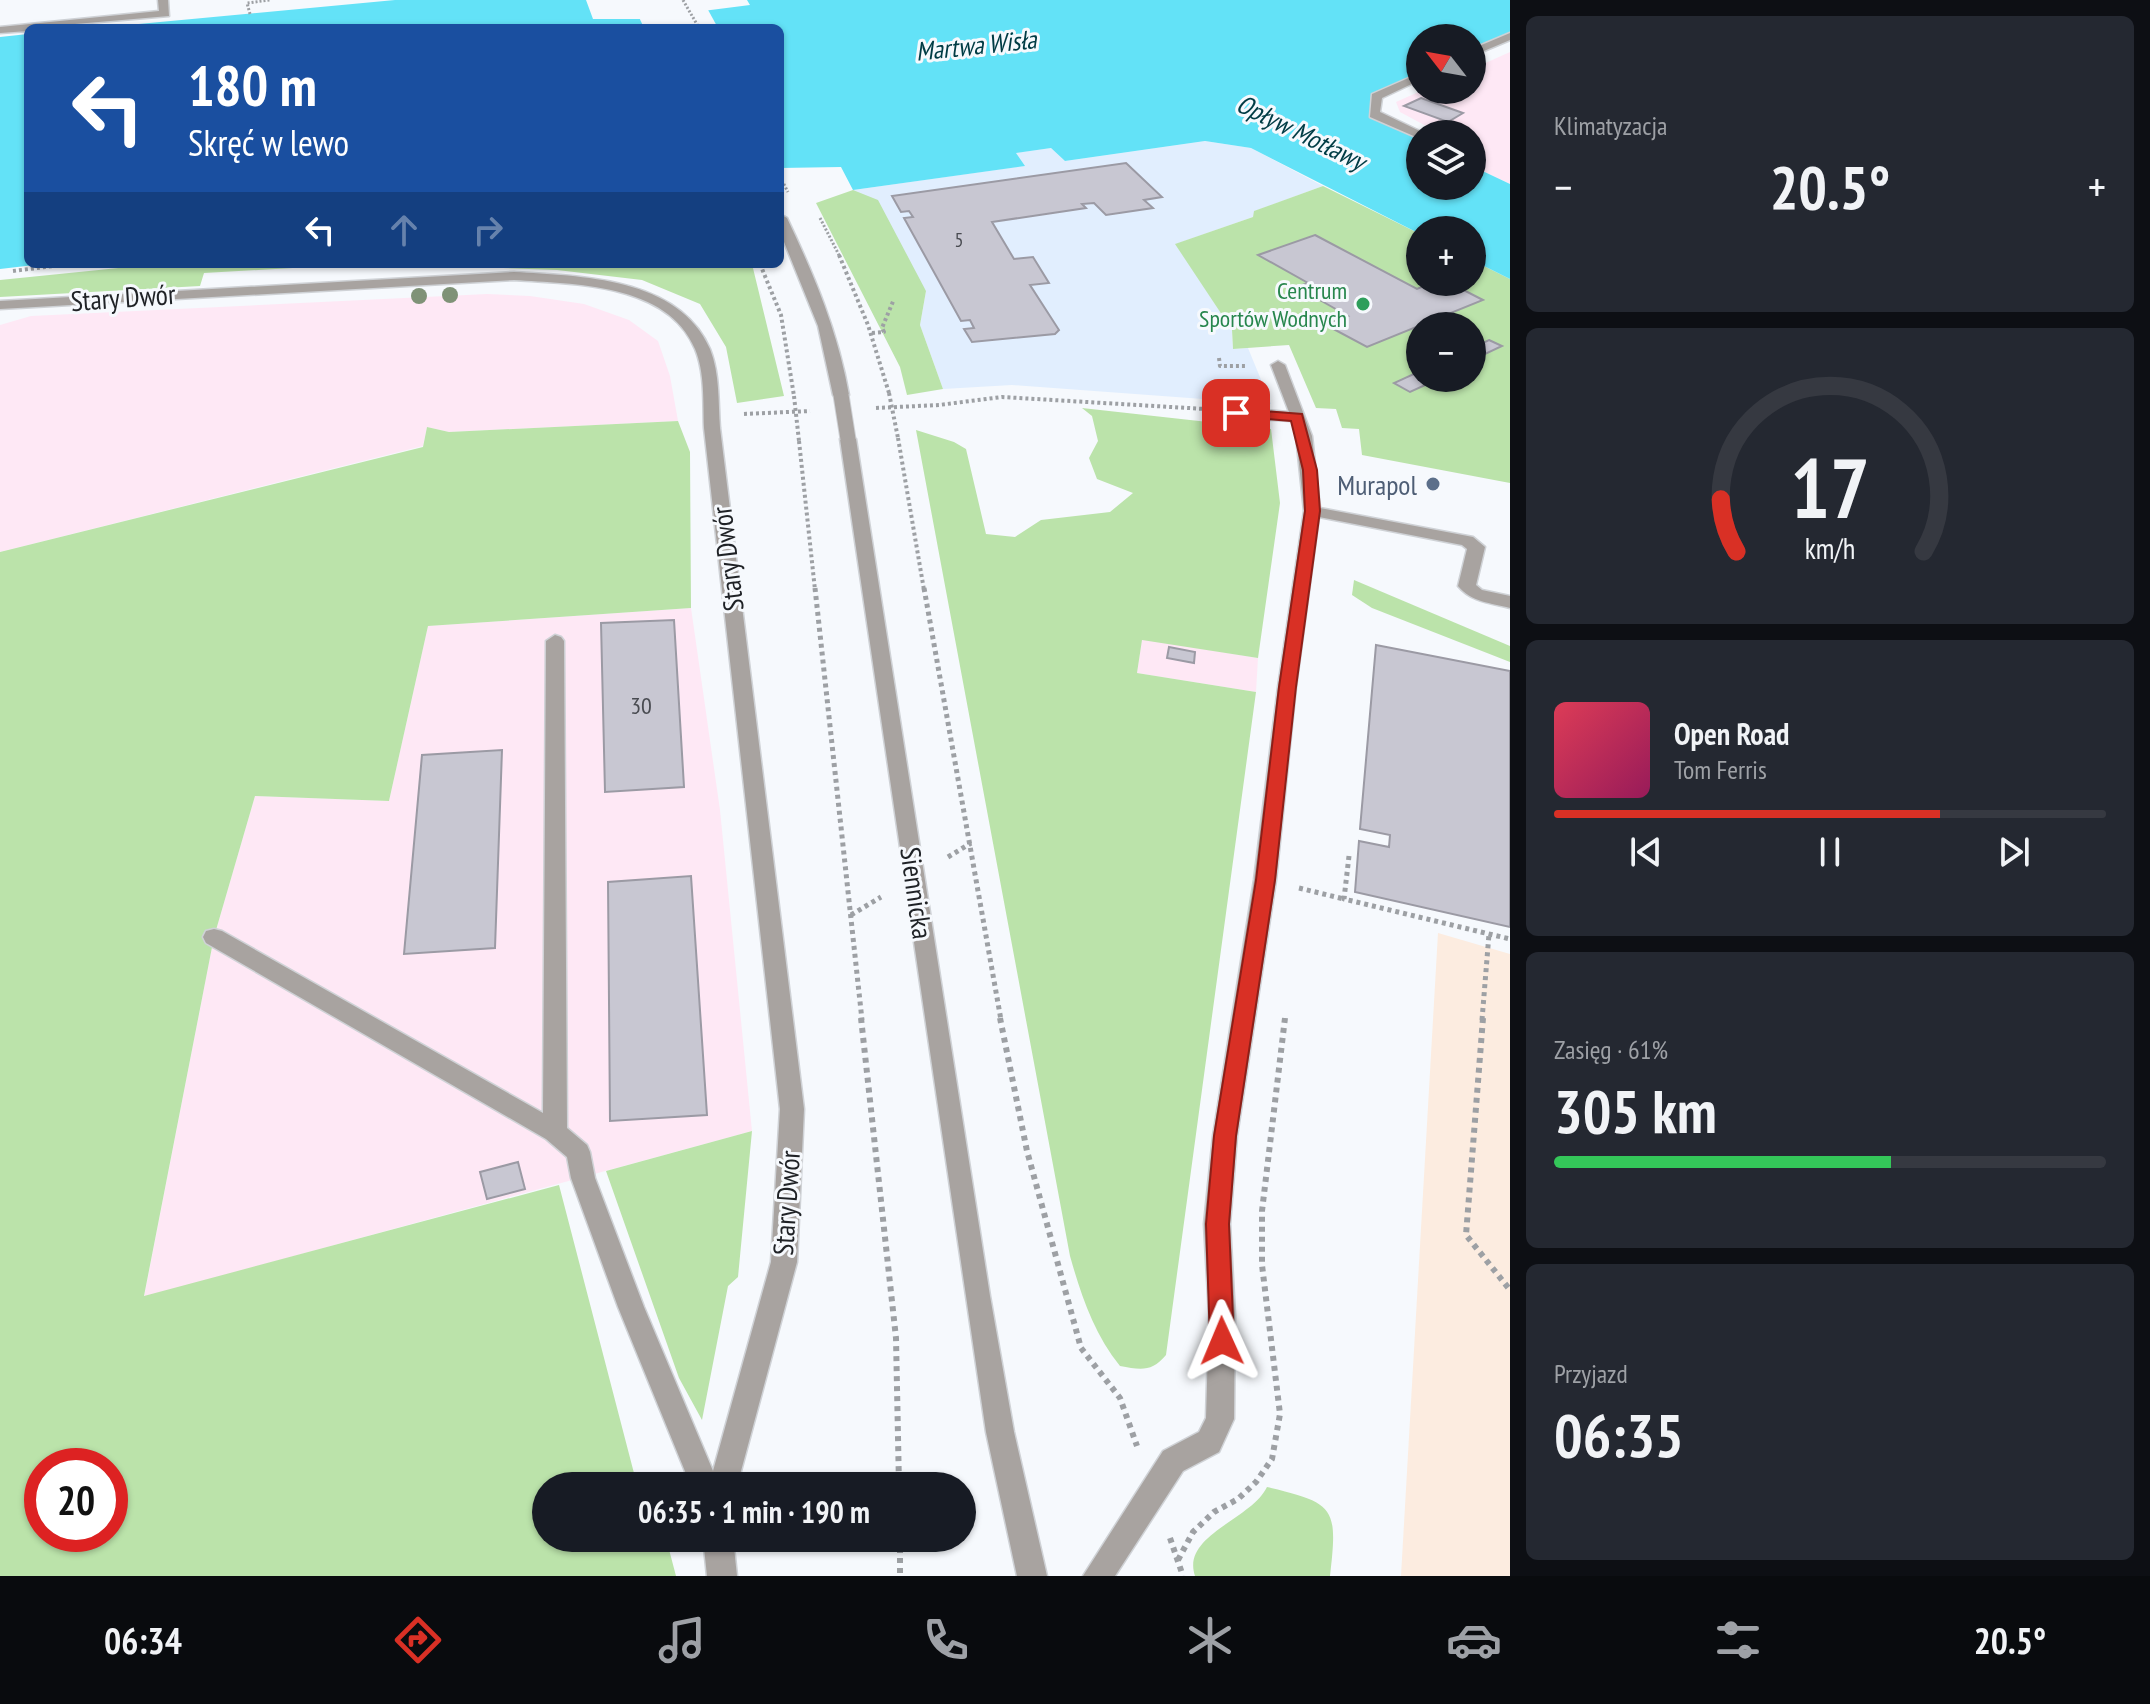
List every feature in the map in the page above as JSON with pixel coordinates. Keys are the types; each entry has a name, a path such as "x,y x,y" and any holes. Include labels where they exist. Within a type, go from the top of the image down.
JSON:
{"street":[{"path":"62,24 165,14 163,0"},
{"path":"0,30 24,28"},
{"path":"1486,47 1510,36"},
{"path":"1406,82 1376,96 1374,114 1406,128"},
{"name":"Siennicka","path":"784,226 817,296 836,357 977,1296 1000,1432 1032,1576"},
{"name":"Stary Dwór","path":"0,305 454,270 568,279 647,298 676,314 697,338 709,372 711,414 792,1109 784,1262 727,1472"},
{"path":"1098,1576 1173,1461 1209,1442 1220,1419 1222,1315 1217,1224 1225,1136 1265,880 1287,687 1312,511 1310,470 1292,397 1278,365"},
{"path":"1236,413 1297,417"},
{"path":"1312,511 1467,541 1476,547 1467,586 1476,594 1510,602"},
{"path":"555,641 555,1132"},
{"path":"214,937 555,1132 578,1152 583,1178 626,1293 699,1472"},
{"path":"719,1552 722,1576"}],"path":[{"path":"250,14 247,3 270,0"},
{"path":"683,0 697,24"},
{"path":"818,215 844,259 872,333 889,393 971,843 993,982 1031,1166 1081,1348 1120,1398"},
{"path":"0,272 34,268"},
{"path":"762,268 781,315 794,396 896,1338 899,1472"},
{"path":"872,333 884,332 882,328 894,299"},
{"path":"1219,358 1220,366 1244,368 1245,361"},
{"path":"866,409 939,405 1002,397 1236,413"},
{"path":"711,414 822,411"},
{"path":"935,864 971,843"},
{"path":"1344,899 1349,856"},
{"path":"1299,904 1303,873"},
{"path":"1265,880 1510,939"},
{"path":"851,915 885,895"},
{"path":"1489,934 1466,1235 1510,1290"},
{"path":"1178,1560 1193,1532 1214,1512 1238,1499 1256,1482 1272,1459 1280,1414 1262,1265 1262,1211 1286,1012"},
{"path":"900,1552 900,1576"}],"shaded area":[{"path":"1510,52 1510,184 1486,173 1486,120 1415,120 1400,112 1396,102 1406,98 1406,104 1486,104 1486,63"},
{"path":"1205,141 1251,148 1323,186 1255,211 1253,217 1176,244 1232,330 1233,349 1248,348 1271,404 1012,385 943,389 920,325 926,291 853,190 1024,166 1015,153 1051,148 1065,161"},
{"path":"487,294 530,296 584,304 629,320 658,341 670,376 678,421 449,432 427,427 423,446 0,552 0,325 31,316"},
{"path":"691,608 720,810 752,1131 144,1297 214,937 255,796 389,801 428,626"},
{"path":"1142,639 1258,658 1256,692 1137,673"},
{"path":"1438,933 1510,954 1510,1576 1401,1576"}],"green space":[{"name":"Centrum Sportów Wodnych","path":"1323,186 1406,227 1406,296 1486,296 1486,267 1510,279 1510,483 1362,455 1359,429 1342,428 1336,409 1316,408 1289,345 1233,349 1232,330 1175,244 1253,217 1254,211"},
{"path":"853,190 878,200 926,291 920,325 943,389 907,395 900,367 816,203"},
{"path":"118,268 292,268 204,273 200,286 0,297 0,280"},
{"path":"502,268 753,268 784,396 737,403 726,347 700,304 642,280 557,270"},
{"path":"1082,408 1271,429 1280,503 1258,658 1142,640 1137,673 1256,692 1166,1355 1151,1367 1140,1369 1120,1366 1111,1354 1084,1300 1070,1256 916,430 966,449 986,534 1015,537 1041,520 1110,512 1133,493 1097,479 1089,458 1098,441 1092,416"},
{"path":"678,421 690,452 691,608 428,626 389,801 255,796 214,937 144,1296 559,1185 634,1472 532,1472 532,1552 670,1552 676,1576 0,1576 0,552 423,447 427,427 449,432"},
{"path":"1354,580 1510,646 1510,662 1372,608 1352,595"},
{"path":"752,1131 738,1277 728,1286 702,1420 679,1378 606,1171"},
{"path":"1267,1487 1307,1498 1327,1512 1333,1535 1330,1576 1195,1576 1193,1562 1198,1549 1259,1499"}],"water":[{"path":"395,0 586,0 593,19 640,19 750,5 747,0 1510,0 1510,33 1486,44 1486,24 1406,24 1406,79 1371,95 1370,115 1406,132 1406,200 1486,200 1486,173 1510,184 1510,279 1486,267 1486,216 1406,216 1406,227 1251,148 1205,141 1065,161 1051,148 1016,153 1025,166 853,190 841,167 784,168 784,24 139,24"},
{"path":"24,34 24,266 0,269 0,37"}],"pier":[{"path":"707,8 716,24 642,24 638,15"}],"building":[{"path":"1438,104 1463,113 1451,120 1442,120 1404,106"},
{"path":"1126,163 1162,197 1144,200 1153,208 1106,215 1094,203 1082,204 1086,208 992,222 1014,259 1033,257 1049,283 1030,285 1059,330 1055,334 972,342 964,329 974,328 970,320 961,321 904,218 913,217 909,211 901,212 892,196"},
{"path":"1315,235 1406,283 1406,296 1475,296 1483,300 1453,312 1406,312 1406,331 1367,347 1326,325 1348,316 1297,287 1308,283 1258,255"},
{"path":"1489,340 1502,346 1486,354 1486,341"},
{"path":"1406,378 1406,390 1394,383"},
{"path":"674,620 684,787 605,792 601,623"},
{"path":"1376,645 1510,671 1510,927 1355,892 1359,841 1389,847 1390,835 1360,829"},
{"path":"1169,647 1195,652 1194,663 1167,658"},
{"path":"502,750 495,948 404,954 422,755"},
{"path":"691,876 707,1115 610,1121 608,882"},
{"path":"518,1162 525,1189 487,1199 480,1172"}],"place":[{"name":"Centrum Sportów Wodnych","path":"1363,304"},
{"name":"Murapol","path":"1433,484"}],"route":[{"path":"1222,1341 1217,1224 1225,1136 1265,880 1287,687 1312,511 1310,470 1297,417 1236,413"}],"water label":[{"name":"Martwa Wisła","path":"976,45"},
{"name":"Opływ Motławy","path":"1301,132"}]}
